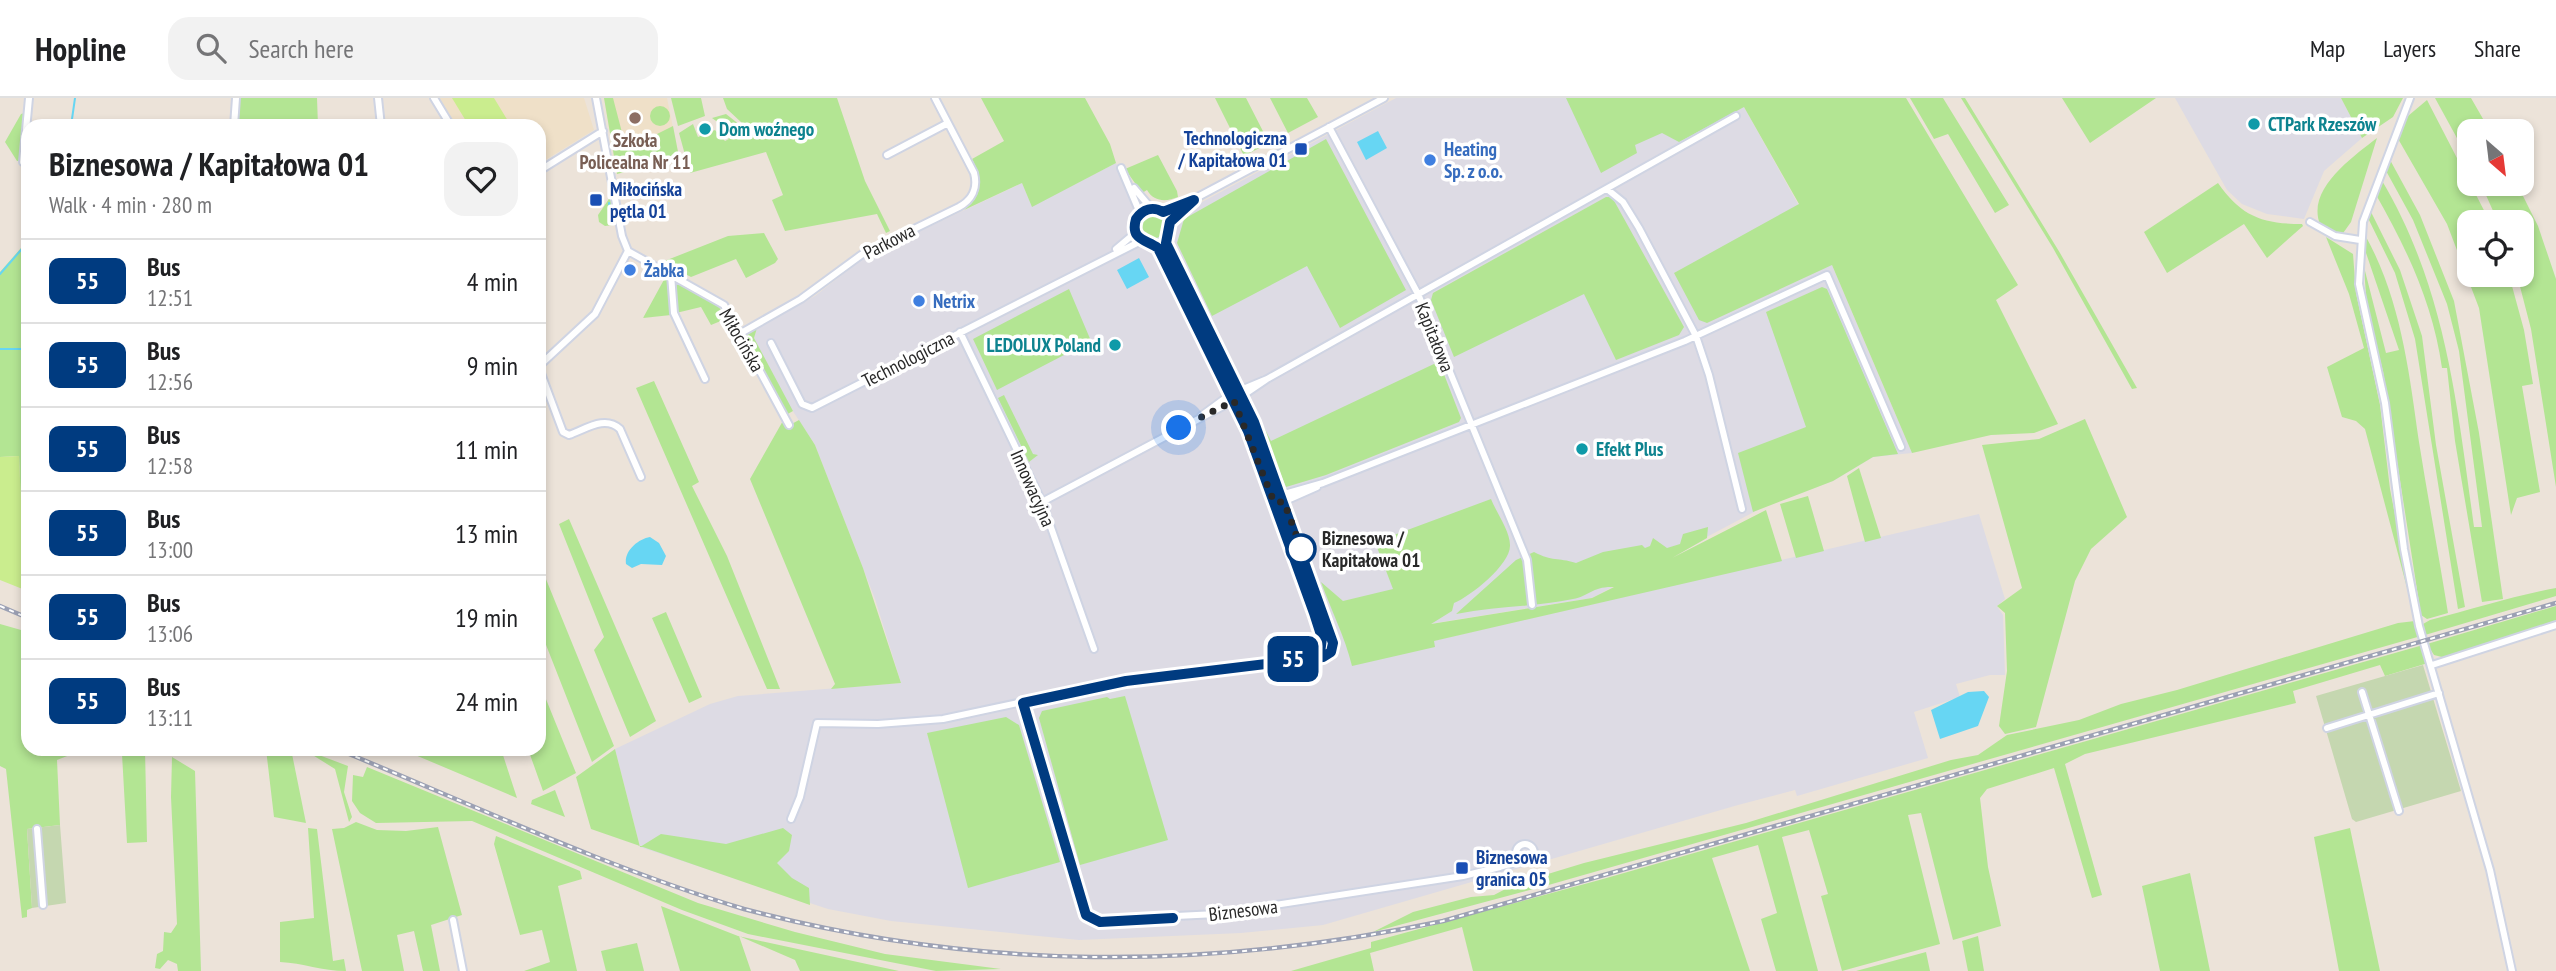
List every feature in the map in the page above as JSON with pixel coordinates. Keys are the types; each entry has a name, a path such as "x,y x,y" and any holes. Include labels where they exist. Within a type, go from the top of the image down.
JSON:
{"street":[{"path":"27,119 29,98"},
{"path":"234,119 236,98"},
{"path":"378,98 380,119"},
{"path":"434,98 447,119"},
{"path":"546,360 595,314 628,251 622,236 596,98"},
{"name":"Parkowa","path":"741,332 801,299 861,255 967,203 976,180 935,98"},
{"path":"1163,212 1194,200 1384,98"},
{"path":"2410,98 2370,197 2360,240 2359,284 2385,403 2404,549 2419,626 2490,870 2512,971"},
{"path":"1042,502 1737,116"},
{"path":"887,155 948,123"},
{"name":"Kapitałowa","path":"1329,127 1418,294 1525,556 1532,605"},
{"path":"546,167 603,131"},
{"path":"1121,167 1140,213"},
{"path":"1130,184 1152,208 1163,212 1170,222"},
{"path":"1607,188 1623,202 1639,228 1696,336 1713,391 1742,509"},
{"path":"790,819 800,797 817,723 913,722 1023,703 1126,681 1329,654 1332,638 1283,499 1240,393 1166,239 1170,222 1194,200"},
{"path":"1152,208 1140,213 1135,222 1135,233 1141,241 1154,245 1166,239"},
{"path":"2310,222 2335,236 2360,240"},
{"name":"Technologiczna","path":"1112,253 1135,233"},
{"name":"Technologiczna","path":"771,343 802,404 812,408 1112,253 1141,241"},
{"path":"1154,245 1232,397 1274,502 1322,638 1318,656"},
{"name":"Miłocińska","path":"628,251 724,305 789,425"},
{"path":"671,275 674,313 705,379"},
{"path":"1274,502 1696,336 1827,275 1902,447"},
{"name":"Innowacyjna","path":"960,332 1042,502 1094,649"},
{"path":"546,386 563,432 569,435 606,421 614,424 620,429 641,477"},
{"path":"2432,665 2556,625"},
{"path":"2362,692 2399,811"},
{"path":"2327,728 2439,693"},
{"name":"Biznesowa","path":"1023,703 1081,903 1086,915 1094,920 1217,915 1462,876 1500,867"},
{"path":"37,829 43,905"},
{"path":"1523,844 1534,848 1532,860 1500,867 1523,844"},
{"path":"1516,853 1520,861"},
{"path":"453,920 463,971"}],"shaded area":[{"path":"439,98 584,98 594,130 546,160 546,119 452,119"},
{"path":"604,98 667,98 679,157 617,174"},
{"path":"1396,98 1739,98 1832,265 1912,453 1873,457 1833,481 1767,505 1592,598 1429,624 1433,641 1979,514 2005,599 1997,606 2003,615 2005,675 1990,675 1956,684 1960,697 1914,712 1928,758 1797,796 1795,790 1738,805 1323,925 1241,933 1079,940 891,921 828,909 640,847 615,749 710,704 738,696 901,683 875,599 815,445 785,399 754,338 757,328 815,296 865,257 1022,183 1032,206 1116,163 1148,231"},
{"path":"2175,98 2341,98 2362,138 2324,171 2304,219 2267,214 2242,204 2227,190"}],"green space":[{"path":"240,98 317,98 318,119 238,119"},
{"path":"452,98 494,98 507,119 465,119"},
{"path":"604,98 613,98 625,144 647,139 673,126 679,157 617,174"},
{"path":"671,98 701,98 705,116 678,126"},
{"path":"723,98 837,98 865,181 890,231 886,233 877,214 785,231 772,200 783,195 766,152 690,173 679,133 693,124 698,137 715,130 725,141 729,139 719,123 712,118 726,114 740,125 742,123 727,109"},
{"path":"981,98 1085,98 1110,144 1116,163 1032,207 1022,183 964,210 978,193 978,173 972,159 1004,141"},
{"path":"1215,98 1246,98 1269,143 1244,156"},
{"path":"1270,98 1307,98 1318,117 1288,133"},
{"path":"1566,98 1906,98 2018,285 1996,300 2058,424 2034,433 1991,435 1912,453 1832,265 1707,323 1699,320 1674,273 1799,204 1744,107 1679,142 1662,133 1635,145 1637,153 1601,173"},
{"path":"1910,98 1943,98 2009,205 1995,213 1948,134 1934,139"},
{"path":"1961,98 1965,98 2060,253 2137,388 2132,389 2053,248"},
{"path":"2062,98 2156,98 2090,143"},
{"path":"2341,98 2403,98 2393,117 2362,138"},
{"path":"2435,98 2471,98 2483,119 2457,119 2457,138"},
{"path":"2427,100 2457,158 2457,196 2477,196 2484,210 2457,210 2457,250 2447,224 2397,137 2408,116"},
{"path":"660,106 667,109 670,116 667,123 660,126 653,123 650,116 653,109"},
{"path":"28,112 27,119 21,119 21,161 17,161 5,142 21,114"},
{"path":"2377,138 2351,222 2341,236 2320,224 2317,211 2320,198 2326,186 2345,164"},
{"path":"1326,139 1406,290 1340,328 1307,266 1212,316 1177,243 1184,219"},
{"path":"1158,155 1178,197 1161,200 1153,197 1147,190 1142,193 1125,169"},
{"path":"2389,158 2420,215 2454,301 2479,433 2503,599 2482,602 2455,441 2447,368 2442,368 2432,322 2417,278 2375,193 2381,179 2421,262 2435,305 2454,392 2474,527 2482,527 2459,351 2447,304 2413,220 2385,169"},
{"path":"2218,183 2235,203 2254,216 2303,226 2267,258 2244,224 2167,273 2144,232"},
{"path":"611,196 615,215 613,225 605,226 599,222 598,215"},
{"path":"2486,196 2523,196 2530,210 2493,210"},
{"path":"1606,197 1612,197 1684,327 1679,335 1616,360 1584,294 1454,357 1431,300 1433,293"},
{"path":"2370,210 2400,270 2422,336 2436,445 2465,607 2458,609 2415,339 2395,273 2368,218"},
{"path":"1152,213 1161,217 1165,226 1161,235 1152,239 1143,235 1139,226 1143,217"},
{"path":"2534,218 2556,279 2556,487 2531,329 2520,287 2534,287"},
{"path":"764,233 778,259 746,278 736,259 691,277 662,262 728,236"},
{"path":"2365,235 2387,284 2402,336 2448,613 2427,619 2421,615 2383,371 2367,309 2364,267 2386,353 2399,350 2364,247"},
{"path":"2326,237 2353,254 2356,293 2380,405 2390,489 2415,618 2365,429 2356,421 2342,417 2327,367 2364,348 2349,294"},
{"path":"21,248 21,509 19,456 0,457 0,272"},
{"path":"1168,255 1228,376 1226,378 1165,256"},
{"path":"666,276 669,278 671,315 643,318"},
{"path":"679,282 716,304 728,318 711,325 701,307 676,313 674,287"},
{"path":"1822,287 1827,289 1898,454 1873,457 1833,481 1753,512 1738,453 1806,427 1766,312"},
{"path":"2471,287 2512,287 2524,330 2533,384 2522,386 2540,492 2517,498 2511,515 2479,308"},
{"path":"1069,289 1091,341 997,390 973,339"},
{"path":"757,328 754,338 793,411 786,415 746,336"},
{"path":"1422,328 1426,328 1461,418 1459,422 1326,475 1286,487 1252,404 1271,441 1436,363"},
{"path":"654,381 699,482 692,486 727,556 780,689 767,689 636,388"},
{"path":"1004,395 1033,454 1038,455 1029,462 998,398"},
{"path":"784,419 788,426 799,420 815,445 863,568 901,683 831,689 835,684 750,479"},
{"path":"2085,419 2127,517 2091,549 2075,581 2036,727 2005,734 1999,726 2007,671 2005,613 1997,606 2022,588 1982,445 2039,439"},
{"path":"19,456 21,588 0,580 0,457"},
{"path":"1859,468 1881,538 1865,542 1847,476"},
{"path":"1808,496 1824,551 1796,558 1780,504"},
{"path":"1491,499 1508,534 1509,553 1489,578 1454,603 1452,611 1431,624 1592,598 1614,587 1601,588 1578,598 1558,602 1456,614 1516,560 1534,552 1576,563 1603,552 1642,545 1645,548 1650,546 1653,538 1667,548 1680,544 1683,534 1708,527 1707,538 1672,558 1766,510 1782,561 1434,641 1435,647 1352,666 1321,582 1343,601 1393,589 1375,542"},
{"path":"569,519 656,721 630,737 594,650 604,637 559,524"},
{"path":"546,579 614,746 592,762 546,645"},
{"path":"2556,588 2556,596 2425,635 2423,624 2430,620"},
{"path":"2556,606 2556,622 2446,658 2434,655 2427,644"},
{"path":"666,612 702,697 689,703 652,618"},
{"path":"2415,621 2421,636 1545,886 1373,932 1413,912 1471,897 1494,895 1515,884 1584,863 1746,823 1951,760 1978,755 2007,735 2079,720 2121,704 2177,690 2398,623"},
{"path":"0,624 21,630 21,756 67,756 57,760 60,825 27,829 32,908 27,910 27,917 22,918 6,769 0,766"},
{"path":"2423,645 2428,663 2385,676 2380,665 2293,691 2296,703 2085,754 2065,764 2102,895 2092,898 2054,768 1987,789 1980,798 1988,867 2001,926 1953,940 1921,813 1908,815 1940,944 1842,971 1821,896 1828,894 1809,830 1782,837 1818,971 1776,971 1761,919 1777,913 1758,845 1712,858 1750,971 1473,971 1462,927 1370,953 1374,971 1291,971 1371,948 1371,942 1603,879"},
{"path":"2423,665 2461,791 2356,822 2352,819 2316,696"},
{"path":"1125,696 1168,840 1080,865 1039,718 1042,711 1107,697 1110,699"},
{"path":"546,699 576,773 543,791 530,756 546,756"},
{"path":"1006,717 1019,725 1060,862 968,888 927,733"},
{"path":"615,749 640,846 591,829 576,777"},
{"path":"122,756 145,756 147,842 127,843"},
{"path":"267,756 292,756 306,823 274,817"},
{"path":"314,756 348,766 344,792 352,817 349,822 335,769"},
{"path":"418,756 503,756 517,798"},
{"path":"172,757 195,771 201,971 178,971 177,964 168,960 160,969 155,968 157,954 163,951 164,932 171,933 177,924 171,797"},
{"path":"367,767 698,903 795,932 885,954 1001,969 936,971 748,934 682,910 472,821 376,823 360,813 352,801 353,775 363,777"},
{"path":"555,790 565,817 531,804 532,800"},
{"path":"356,822 377,830 406,831 438,827 462,915 431,925 440,971 423,971 414,931 397,935 404,971 362,971 332,829 344,828"},
{"path":"60,825 66,903 32,908 27,829"},
{"path":"308,828 317,829 333,961 344,959 346,971 280,962 280,922 314,918"},
{"path":"783,828 792,835 789,851 777,863 792,878 809,888 810,905 641,846 661,834 726,844"},
{"path":"2350,828 2380,971 2339,971 2314,837"},
{"path":"496,836 580,871 582,879 558,886 577,971 524,971 550,962 542,930 520,935 494,844"},
{"path":"2190,873 2210,971 2160,971 2142,886"},
{"path":"661,906 739,936 751,971 680,971"},
{"path":"740,936 899,971 800,971 795,960"},
{"path":"1978,936 1984,971 1968,971 1962,941"},
{"path":"637,943 644,971 606,971 601,951"},
{"path":"1926,952 1930,971 1856,971"}],"water":[{"path":"1378,131 1387,148 1366,160 1357,142"},
{"path":"1139,258 1149,277 1127,289 1117,270"},
{"path":"650,537 659,543 666,556 662,565 641,564 632,568 626,564 627,555 633,546"},
{"path":"1984,691 1989,697 1978,726 1940,739 1931,710 1968,692"}],"waterway":[{"path":"72,119 75,98"},
{"path":"609,203 612,219"},
{"path":"0,274 21,250"},
{"path":"0,349 21,349"}],"railway":[{"path":"354,756 589,854 744,909 832,929 919,944 1006,953 1092,957 1179,956 1266,949 1443,921 2556,603"},
{"path":"0,606 21,615"}],"bus line":[{"name":"55","path":"1173,918 1100,922 1086,915 1023,703 1111,683 1295,658 1323,657 1331,652 1333,643 1254,422 1166,243 1170,222 1194,200 1163,212 1154,208 1144,210 1136,219 1135,233 1141,241 1158,248 1241,416 1314,613 1322,638 1320,653"}],"place":[{"name":"Szkoła Policealna Nr 11","path":"635,118"},
{"name":"CTPark Rzeszów","path":"2254,124"},
{"name":"Dom woźnego","path":"705,129"},
{"name":"Technologiczna / Kapitałowa 01","path":"1301,149"},
{"name":"Heating Sp. z o.o.","path":"1430,160"},
{"name":"Miłocińska pętla 01","path":"596,200"},
{"name":"Żabka","path":"630,270"},
{"name":"Netrix","path":"919,301"},
{"name":"LEDOLUX Poland","path":"1115,345"},
{"name":"Efekt Plus","path":"1582,449"},
{"name":"Biznesowa / Kapitałowa 01","path":"1301,549"},
{"name":"Biznesowa granica 05","path":"1462,868"}],"route":[{"path":"1179,428 1234,401 1274,502 1284,502 1304,556 1301,549"}]}
